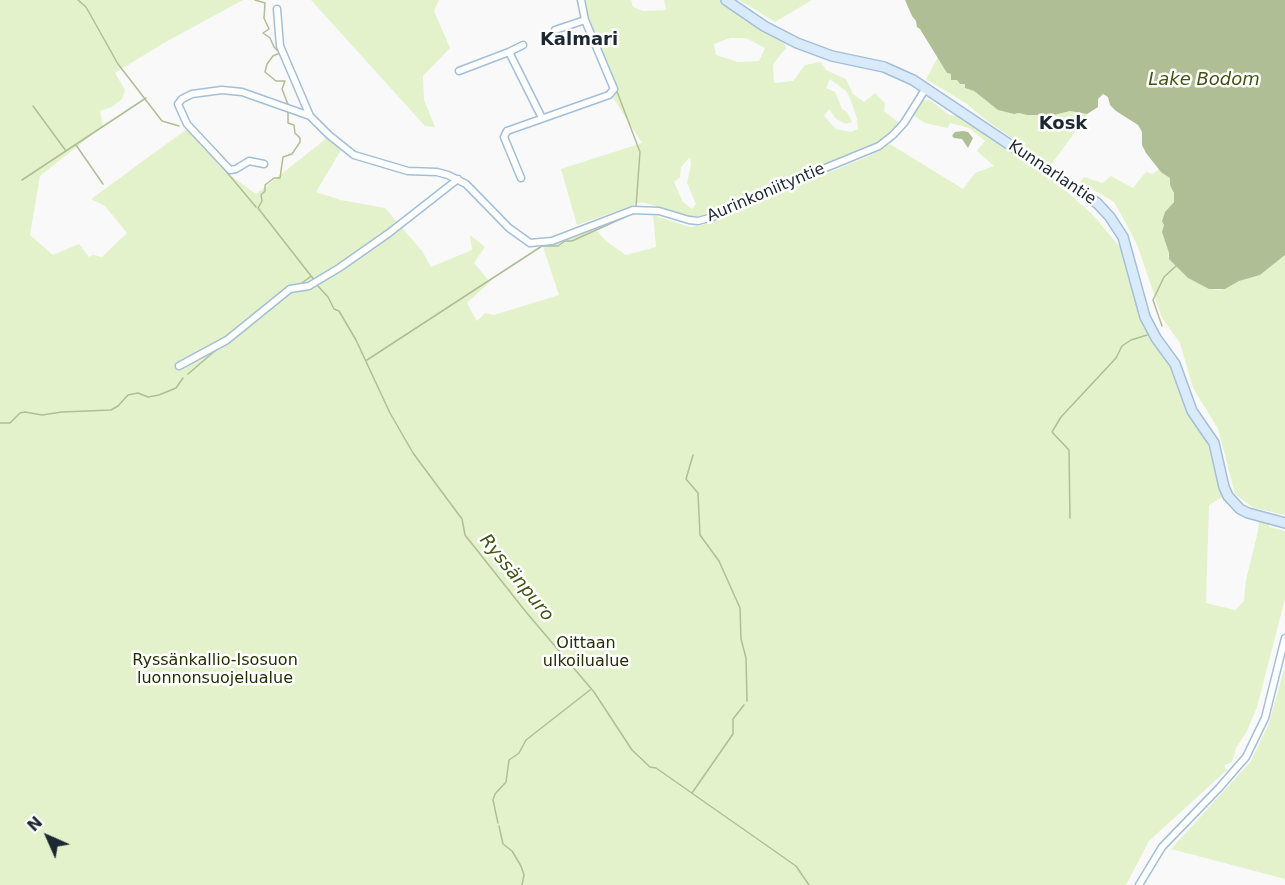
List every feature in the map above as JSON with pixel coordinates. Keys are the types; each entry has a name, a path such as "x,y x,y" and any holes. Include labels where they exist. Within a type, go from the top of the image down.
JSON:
{"main road":[{"name":"Kunnarlantie","path":"726,0 764,26 797,43 832,56 884,67 905,75 1086,195 1106,212 1126,245 1150,328 1175,364 1192,411 1214,443 1228,496 1240,509 1248,513 1285,523"}],"street":[{"path":"521,178 504,137 507,131 609,94 614,89 585,20 581,0"},
{"path":"277,9 280,46 310,116"},
{"path":"555,30 585,20"},
{"path":"459,71 523,45"},
{"path":"509,52 542,118"},
{"name":"Aurinkoniityntie","path":"264,164 249,161 230,170 187,124 178,104 192,94 222,90 242,92 310,116 328,135 354,155 408,171 437,172 458,179 474,191 509,228 530,243 552,241 633,210 658,211 698,221 714,217 745,201 879,146 904,123 926,88"},
{"path":"179,366 227,340 290,289 309,286 339,268 389,233 458,179"},
{"path":"1139,885 1162,847 1240,765 1250,750 1265,718 1285,638"}],"green space":[{"path":"0,0 243,0 162,44 115,73 125,90 122,99 112,107 100,111 103,126 40,176 30,235 53,255 79,244 89,257 93,255 102,257 127,233 105,206 91,199 187,129 227,173 256,194 327,138 341,150 316,192 341,200 385,208 422,251 431,267 472,250 470,235 485,247 474,263 490,282 467,303 477,321 485,313 494,315 559,295 543,247 595,229 606,241 626,255 656,247 653,215 690,227 703,225 871,155 890,144 963,189 975,173 994,166 977,151 985,141 969,128 950,123 948,128 925,123 911,114 917,105 924,100 930,100 949,115 962,116 1067,192 1092,214 1119,246 1146,331 1172,366 1189,413 1206,440 1224,496 1209,505 1206,603 1235,610 1244,601 1246,580 1259,519 1269,524 1269,527 1285,531 1285,599 1257,707 1247,731 1236,748 1232,762 1225,765 1225,769 1228,769 1149,841 1126,885 0,885","holes":["339,270 308,289 289,291 228,336 288,287 295,284 310,285"]},
{"path":"311,0 439,0 434,11 450,48 423,76 424,100 435,127 425,126"},
{"path":"586,0 631,0 633,7 643,11 666,10 664,0 722,0 782,38 786,48 773,64 774,83 793,81 805,65 821,62 826,70 846,79 853,94 864,102 875,93 885,103 884,111 899,123 879,143 704,215 693,217 642,202 577,225 561,169 642,143 612,96 615,86 589,26","holes":["730,38 746,38 765,48 759,61 738,62 716,55 714,44","830,79 847,92 857,119 858,129 851,132 836,129 824,116 829,109 836,119 846,124 852,122 847,112 842,109 835,92 826,88","690,157 691,165 687,183 696,204 692,209 683,202 674,182 680,177 681,167"]},
{"path":"739,0 812,0 775,22"},
{"path":"938,57 947,72 951,74 951,80 965,84 966,88 974,91 998,110 1028,115 1054,115 1070,111 1088,114 1051,165 987,121 967,104 926,79"},
{"path":"1159,169 1169,175 1174,193 1174,202 1165,212 1162,221 1164,225 1162,232 1169,253 1168,257 1188,278 1209,289 1220,290 1260,275 1285,255 1285,515 1254,508 1235,494 1218,429 1193,388 1180,343 1162,318 1138,247 1114,202 1080,182 1084,177 1102,183 1111,176 1133,188 1146,172 1153,174"},
{"path":"1285,666 1285,879 1171,849 1251,761 1269,723"}],"water":[{"name":"Lake Bodom","path":"905,0 1285,0 1285,255 1260,275 1239,281 1225,289 1209,289 1188,278 1169,259 1162,232 1165,212 1174,202 1170,178 1161,172 1146,153 1142,145 1142,132 1138,125 1116,111 1110,105 1108,97 1103,94 1098,99 1098,107 1087,114 1070,111 1054,115 1027,115 998,110 974,91 965,88 965,84 951,80 951,74 947,73 917,27"},
{"path":"955,132 968,132 973,138 968,148 962,139 952,136"}],"waterway":[{"path":"78,0 86,7 118,64 162,121 179,126"},
{"name":"Ryssänpuro","path":"255,0 265,3 264,18 269,29 263,33 270,38 280,53 273,56 265,72 276,81 285,81 282,89 289,107"},
{"path":"616,89 640,152 636,207"},
{"path":"22,180 146,98"},
{"path":"33,106 66,151"},
{"name":"Ryssänpuro","path":"288,112 288,123 294,125 300,142 292,154 283,157 280,178 274,178 265,185 258,208 315,281"},
{"path":"76,145 103,184"},
{"path":"209,151 256,207"},
{"path":"367,360 542,246 558,246 627,216"},
{"path":"1162,326 1153,300 1164,277 1176,266"},
{"path":"299,285 310,277"},
{"name":"Ryssänpuro","path":"317,285 328,297 334,309 339,311 356,340 390,413 413,453 462,519 465,535 594,692 632,750 650,767 656,768 796,866 809,885"},
{"path":"1070,518 1069,450 1052,432 1061,417 1116,358 1122,346 1131,340 1147,335"},
{"path":"188,374 216,350"},
{"path":"0,423 10,423 20,413 25,412 42,415 111,410 128,395 138,393 148,397 159,395 176,388 183,378"},
{"path":"693,455 686,479 698,493 700,535 719,561 740,608 741,639 746,658 747,701"},
{"path":"498,823 493,800 495,794 506,782 509,760 519,753 526,740 590,690"},
{"path":"692,793 733,734 733,719 744,705"},
{"path":"499,826 503,844 512,851 521,866 524,875 522,885"}],"district":[{"name":"Kalmari","path":"579,40"},
{"name":"Kosk","path":"1063,124"}],"park label":[{"name":"Oittaan ulkoilualue","path":"586,653"},
{"name":"Ryssänkallio-Isosuon luonnonsuojelualue","path":"215,670"}]}
